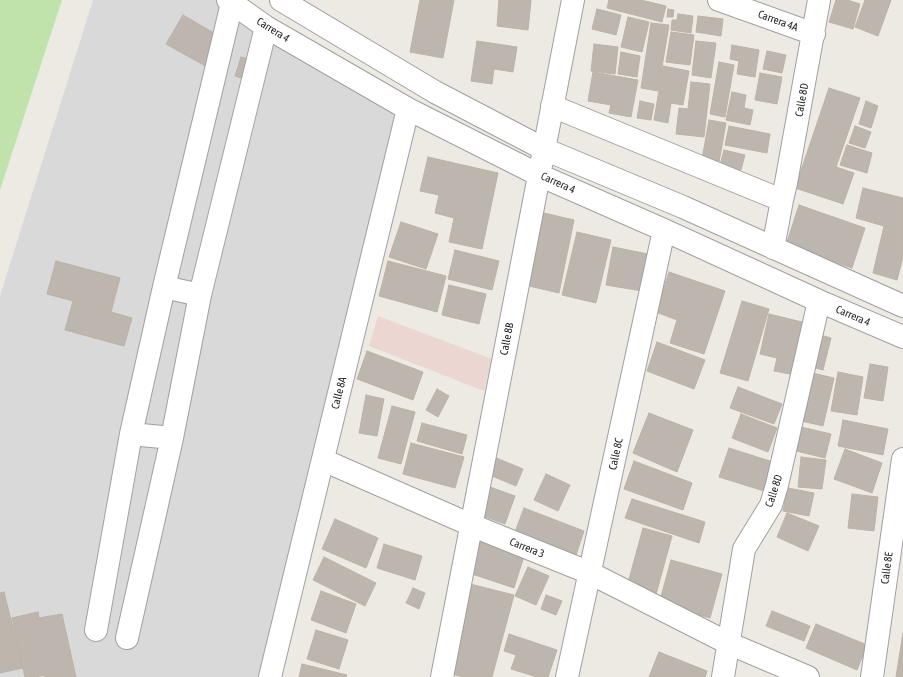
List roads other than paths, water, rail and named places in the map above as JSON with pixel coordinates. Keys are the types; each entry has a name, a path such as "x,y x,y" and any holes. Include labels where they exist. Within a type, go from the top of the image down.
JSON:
{"street":[{"path":"281,0 435,92 544,149 683,207 903,306"},
{"name":"Calle 8B","path":"442,677 573,0"},
{"name":"Carrera 4A","path":"719,0 814,34"},
{"name":"Calle 8D","path":"773,248 814,34 819,0"},
{"path":"96,630 131,434 230,1"},
{"name":"Carrera 4","path":"230,1 266,27 408,109 539,175 819,301 903,337"},
{"path":"127,638 172,438 200,295 266,27"},
{"path":"552,106 782,200"},
{"name":"Calle 8A","path":"270,677 408,109"},
{"name":"Calle 8C","path":"567,677 664,230"},
{"path":"164,287 200,295"},
{"name":"Calle 8D","path":"722,677 744,549 771,505 779,478 819,301"},
{"path":"131,434 172,438"},
{"name":"Calle 8E","path":"872,677 900,507 903,459"},
{"name":"Carrera 3","path":"323,460 471,525 590,574 728,643 808,677"}]}
